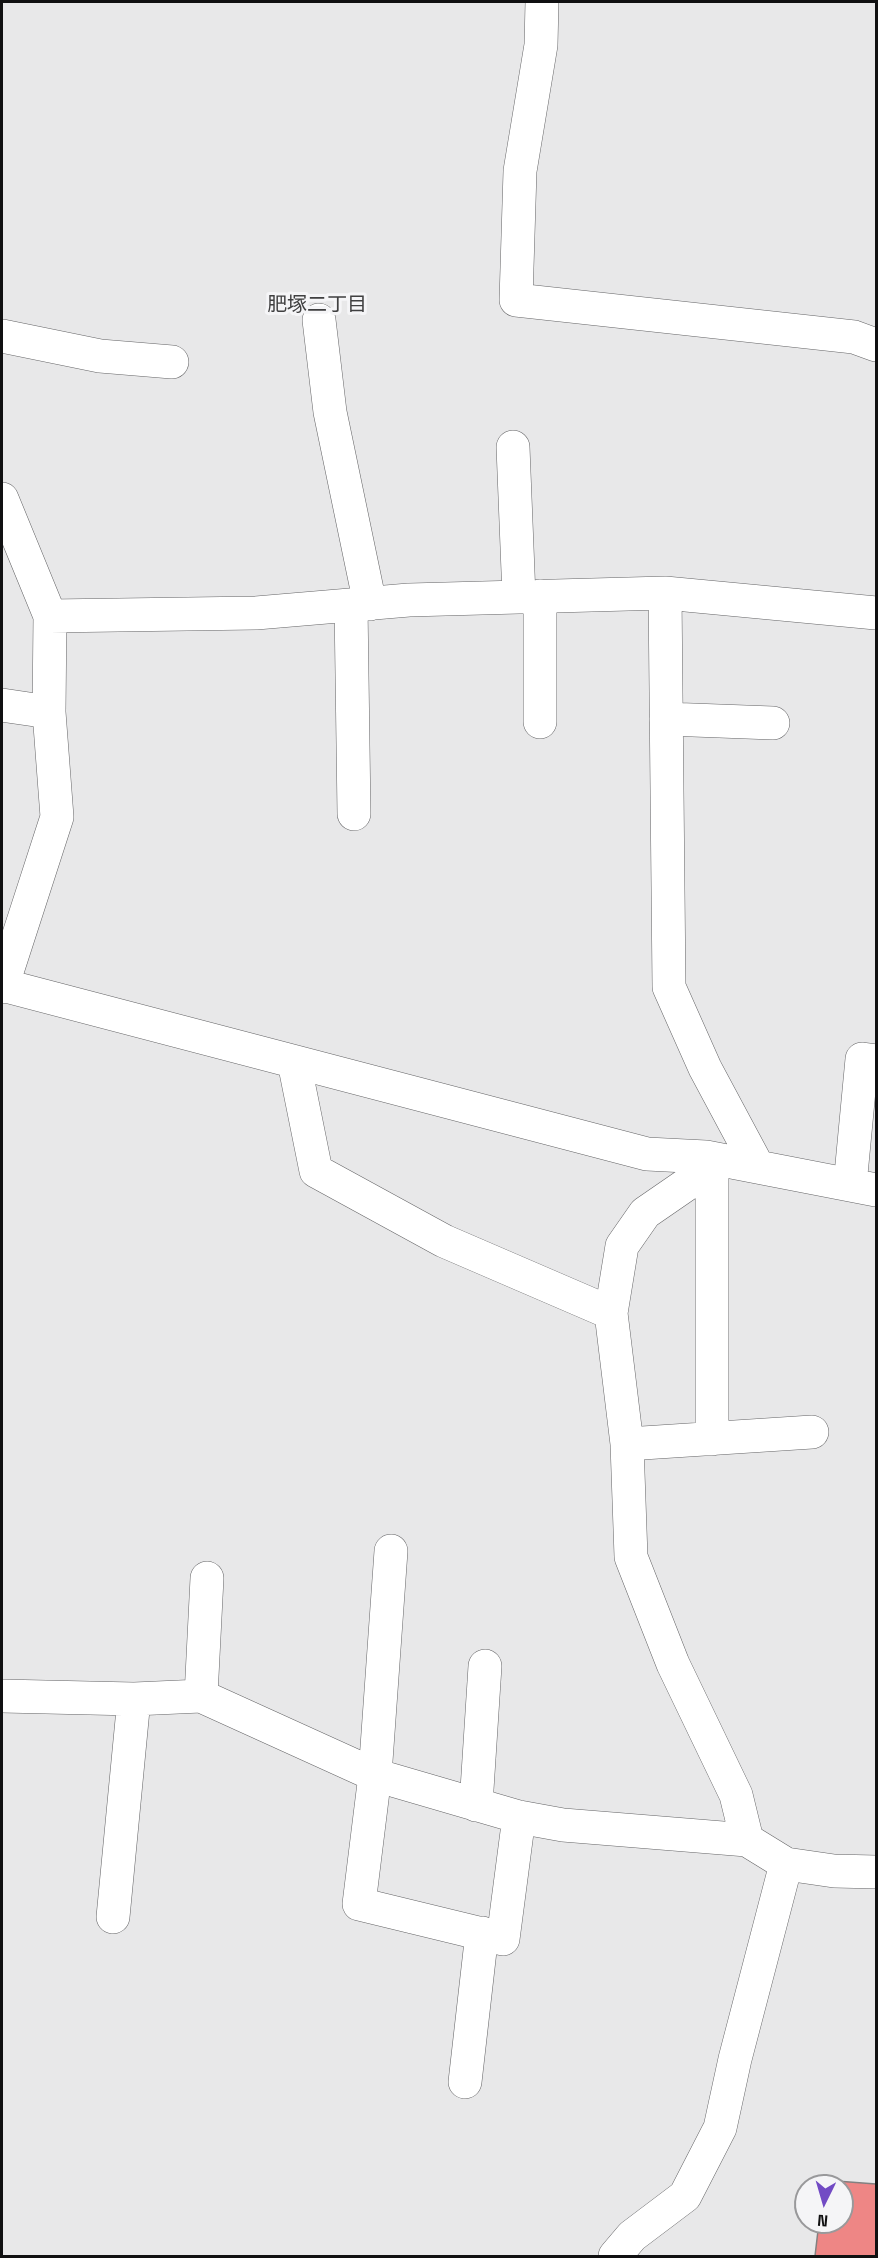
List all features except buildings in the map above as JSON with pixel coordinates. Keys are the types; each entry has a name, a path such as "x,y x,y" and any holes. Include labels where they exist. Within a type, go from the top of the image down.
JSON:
{"street":[{"path":"542,2 541,45 520,171 516,300 854,337 876,345"},
{"path":"319,320 330,412 361,604 354,814"},
{"path":"2,336 100,356 172,362"},
{"path":"513,447 540,722"},
{"path":"2,499 50,616 49,712 57,817 2,985 647,1154 706,1157 863,1188 862,1059 876,1061"},
{"path":"50,616 256,613 409,600 665,593 876,614"},
{"path":"665,593 669,987 705,1068 758,1167"},
{"path":"2,705 49,712"},
{"path":"666,719 773,723"},
{"path":"294,1062 316,1171 444,1241 611,1313"},
{"path":"706,1157 690,1182 645,1213 622,1246 611,1313 627,1444 631,1557 673,1664 736,1795 747,1840"},
{"path":"706,1157 712,1179 712,1439"},
{"path":"627,1444 812,1432"},
{"path":"391,1551 375,1775 359,1904 503,1939 519,1817"},
{"path":"201,1696 207,1578"},
{"path":"476,1805 485,1666"},
{"path":"2,1696 134,1699 201,1696 375,1775 519,1817 563,1825 747,1840 786,1864 834,1871 876,1872"},
{"path":"112,1917 134,1699"},
{"path":"615,2256 632,2236 685,2196 720,2128 735,2059 786,1864"},
{"path":"465,2082 482,1933"}],"district":[{"name":"肥塚二丁目","path":"317,306"}]}
